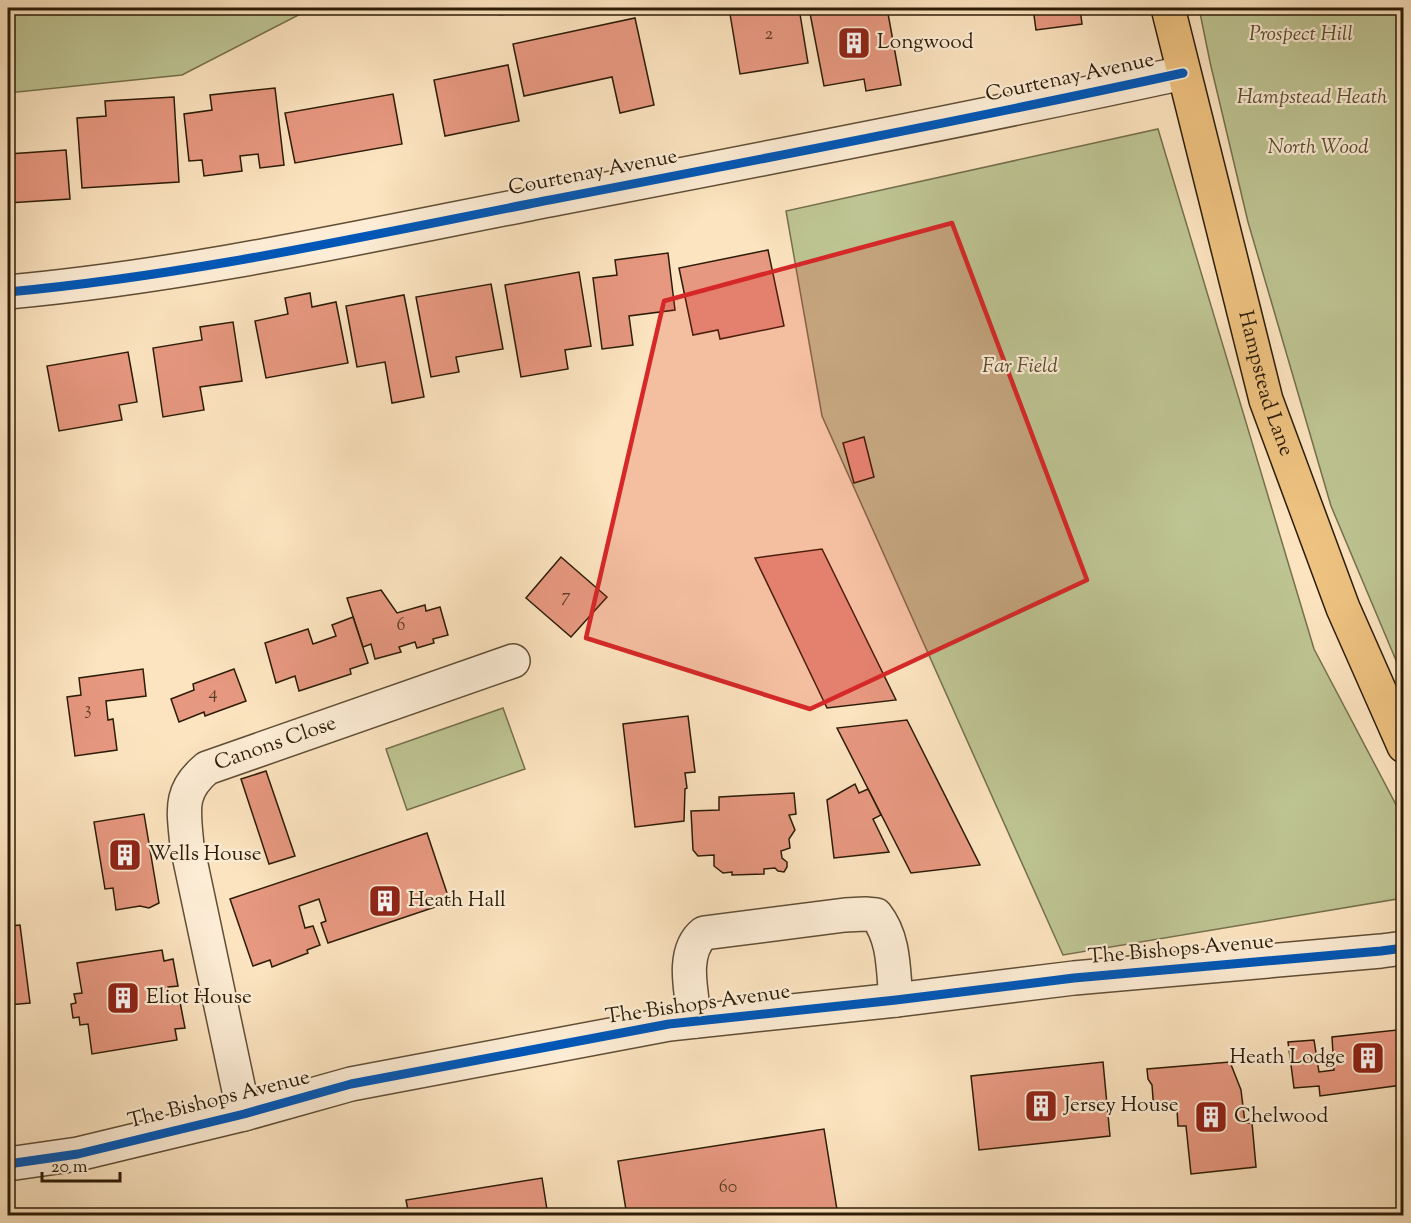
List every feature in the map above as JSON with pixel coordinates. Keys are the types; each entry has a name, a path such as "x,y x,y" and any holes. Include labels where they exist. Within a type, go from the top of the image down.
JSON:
{"main road":[{"name":"Hampstead Lane","path":"1168,8 1266,400 1343,608 1404,746"}],"street":[{"name":"Courtenay Avenue","path":"8,292 88,284 305,248 779,156 1183,73"},
{"name":"Canons Close","path":"244,1114 187,846 184,812 187,791 195,778 207,768 513,661"},
{"path":"695,1021 690,957 697,939 704,933 845,915 876,915 885,926 890,943 896,1000"},
{"name":"The Bishops Avenue","path":"8,1164 78,1154 244,1114 351,1084 520,1050 669,1024 1074,978 1404,948"}],"path":[{"path":"1404,12 1398,22 1404,43"}],"highlighted area":[{"path":"952,223 1087,580 810,709 586,638 664,301"}],"green space":[{"path":"8,8 312,8 182,75 8,93"},
{"path":"451,8 523,8 502,15"},
{"name":"Hampstead Heath","path":"1199,8 1403,8 1403,677 1331,506 1248,222"},
{"name":"Far Field","path":"1158,129 1314,649 1403,818 1403,898 1063,955 822,416 786,211"},
{"path":"503,708 525,769 407,810 386,749"}],"building":[{"path":"729,8 799,8 808,63 740,74"},
{"name":"Longwood","path":"809,8 887,8 901,85 866,91 864,79 824,86"},
{"path":"1033,8 1080,8 1082,24 1036,30"},
{"path":"635,18 654,105 620,113 612,77 524,96 513,44"},
{"path":"508,65 519,121 445,136 434,80"},
{"path":"275,88 284,165 260,168 258,154 240,156 242,171 204,176 202,160 189,161 184,114 212,110 210,95"},
{"path":"393,94 402,144 295,163 285,113"},
{"path":"174,97 179,182 82,188 77,118 106,116 105,101"},
{"path":"66,150 70,199 8,203 8,154"},
{"path":"768,250 784,326 720,339 718,330 693,335 679,268"},
{"path":"668,253 675,310 629,316 633,345 602,349 593,278 617,275 615,260"},
{"path":"579,272 591,346 565,350 568,369 521,377 505,285"},
{"path":"491,284 503,349 456,357 459,372 431,377 416,297"},
{"path":"310,293 312,307 336,302 348,363 266,378 255,321 288,314 285,298"},
{"path":"404,295 424,397 392,403 385,362 357,367 346,306"},
{"path":"233,322 242,381 200,387 204,410 163,417 153,348 202,340 200,327"},
{"path":"128,352 137,402 119,405 122,420 59,431 47,366"},
{"path":"864,437 874,477 854,483 843,443"},
{"path":"822,549 896,700 827,708 755,558"},
{"path":"561,557 607,597 571,637 526,598"},
{"path":"381,590 397,613 425,605 426,611 440,607 448,635 433,639 434,643 417,648 415,642 399,647 401,652 375,659 371,644 363,647 347,598"},
{"path":"353,617 368,663 350,669 351,674 299,691 295,676 276,683 265,643 308,629 313,644 336,636 332,625"},
{"path":"143,669 146,696 106,701 108,720 113,719 117,750 75,756 67,697 81,695 79,678"},
{"path":"234,669 246,701 205,716 204,712 179,722 171,699 194,690 193,684"},
{"path":"8,703 14,745 8,746"},
{"path":"688,716 695,772 685,773 687,788 685,789 684,821 635,827 623,724"},
{"path":"907,720 980,865 911,873 837,728"},
{"path":"266,771 295,856 269,864 241,779"},
{"path":"855,784 859,793 868,789 881,815 873,819 889,852 834,858 827,800"},
{"path":"794,793 796,814 789,815 795,830 789,839 790,848 781,851 782,858 787,862 784,872 775,868 764,869 764,874 723,873 714,866 714,855 698,856 693,850 691,811 719,810 719,797"},
{"name":"Wells House","path":"144,814 159,903 149,908 140,906 116,910 113,888 105,889 94,822"},
{"name":"Heath Hall","path":"427,833 450,902 328,943 321,923 326,921 319,899 299,906 305,928 313,926 320,945 307,950 308,953 272,967 270,960 253,966 230,899"},
{"path":"20,925 30,1003 8,1005 8,926"},
{"name":"Eliot House","path":"162,950 164,961 173,959 178,986 168,987 171,1004 180,1002 185,1028 175,1029 177,1040 92,1054 88,1024 80,1025 79,1017 73,1018 71,1004 76,1003 74,994 82,993 77,963"},
{"name":"Heath Lodge","path":"1397,1030 1399,1050 1404,1050 1404,1066 1401,1067 1402,1085 1320,1096 1319,1086 1294,1088 1288,1042 1314,1040 1319,1072 1334,1070 1332,1037"},
{"name":"Jersey House","path":"1103,1062 1110,1136 979,1150 971,1076"},
{"name":"Chelwood","path":"1230,1062 1241,1090 1245,1123 1252,1123 1256,1167 1191,1174 1186,1126 1178,1126 1177,1110 1154,1112 1152,1085 1148,1079 1147,1069"},
{"path":"824,1129 838,1216 627,1216 618,1161"},
{"path":"542,1178 548,1216 409,1216 406,1200"}],"cycle path":[{"path":"8,292 139,276 334,243 1183,73"},
{"path":"8,1164 78,1154 244,1114 351,1084 669,1024 1074,978 1404,948"}],"place":[{"name":"Longwood","path":"854,43"},
{"name":"Wells House","path":"125,855"},
{"name":"Heath Hall","path":"385,901"},
{"name":"Eliot House","path":"123,998"},
{"name":"Heath Lodge","path":"1368,1058"},
{"name":"Jersey House","path":"1041,1106"},
{"name":"Chelwood","path":"1211,1117"}],"park label":[{"name":"Prospect Hill","path":"1301,35"},
{"name":"North Wood","path":"1318,148"}]}
